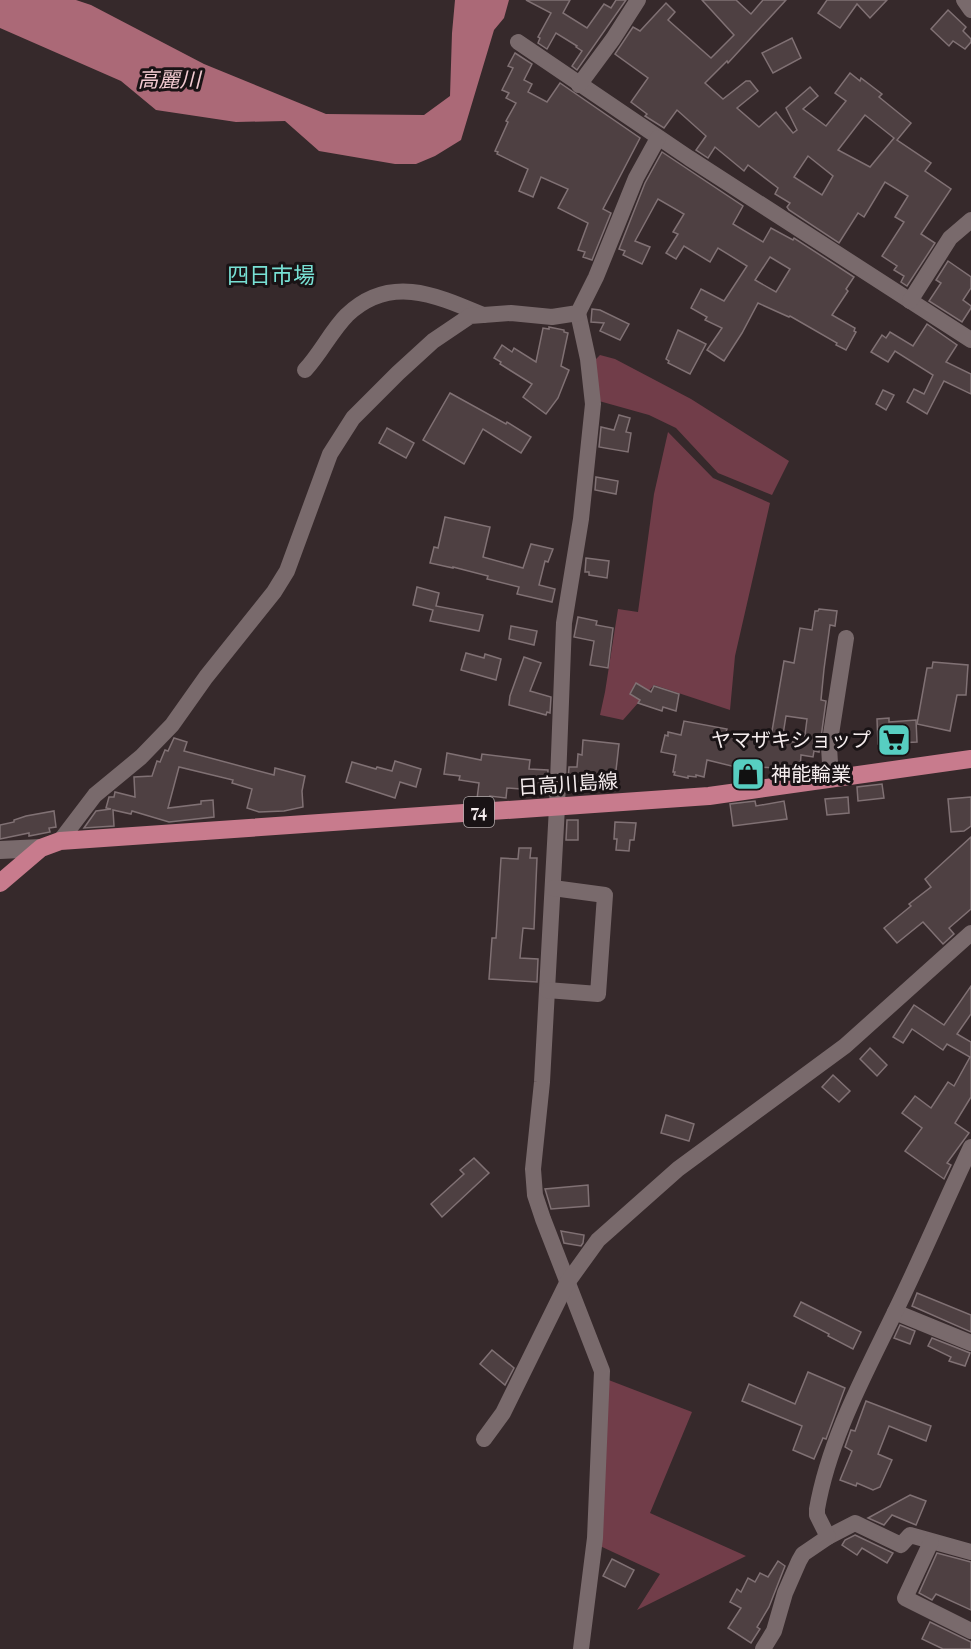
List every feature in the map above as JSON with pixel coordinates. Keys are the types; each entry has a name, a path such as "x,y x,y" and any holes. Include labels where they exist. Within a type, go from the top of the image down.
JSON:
{"main road":[{"name":"日高川島線","path":"0,883 41,848 60,841 709,796 971,759"}],"street":[{"path":"579,85 638,0"},
{"path":"963,0 971,10"},
{"path":"518,42 658,138 971,340"},
{"path":"581,1649 595,1538 602,1371 535,1195 533,1168 542,1082 557,807 564,623 581,519 593,404 588,359 578,313 596,277 636,178 658,138"},
{"path":"909,301 950,238 971,220"},
{"path":"305,370 319,355 346,316 367,300 392,291 423,292 484,315"},
{"path":"60,841 95,795 141,757 172,725 206,677 274,592 287,571 330,454 353,418 433,341 470,316 511,313 552,317 578,313"},
{"path":"831,779 830,747 846,638"},
{"path":"0,850 41,848"},
{"path":"547,990 598,994 605,895 552,888"},
{"path":"484,1439 508,1405 567,1282 598,1240 678,1169 845,1046 971,933"},
{"path":"828,1537 817,1515 820,1492 832,1454 861,1379 895,1312 971,1147"},
{"path":"895,1312 971,1343"},
{"path":"763,1649 774,1630 785,1593 803,1554 828,1537 855,1524 901,1545 910,1535 971,1552"},
{"path":"931,1542 905,1598 971,1631"}],"shaded area":[{"path":"600,355 615,359 691,399 789,461 772,495 718,473 676,428 649,415 599,401 594,361"},
{"path":"668,432 713,478 770,503 735,656 730,710 654,685 623,720 600,715 618,609 638,612 654,494"},
{"path":"606,1379 692,1412 650,1513 746,1556 637,1610 660,1574 600,1546"}],"water":[{"name":"高麗川","path":"0,0 76,0 91,5 204,64 326,114 424,115 450,96 455,0 509,0 504,18 494,30 461,140 435,156 416,164 395,164 319,151 285,121 236,122 156,110 121,81 0,28"}],"building":[{"path":"526,0 570,0 563,13 587,28 604,4 611,8 616,0 626,0 577,70 572,66 582,51 577,46 556,33 547,49 538,43 540,38 538,37 551,13"},
{"path":"702,0 736,0 751,14 763,0 786,0 728,63 727,61 705,83 723,99 746,81 750,81 758,91 737,108 759,127 776,112 793,133 797,130 786,108 810,87 818,96 803,109 826,126 846,101 835,93 850,73 860,81 861,78 882,94 879,97 911,123 897,140 931,163 925,171 951,189 921,234 935,243 907,286 901,282 904,276 894,270 897,266 882,256 904,222 895,217 908,196 885,182 864,217 858,213 839,243 789,210 787,207 790,203 775,194 778,188 748,165 744,171 715,147 708,158 696,150 706,136 677,110 664,128 645,116 647,114 631,102 648,78 615,54 633,27 640,31 666,3 675,12 668,20 711,58 734,35","holes":["865,115 894,138 870,167 838,150","808,156 833,176 822,195 794,177"]},
{"path":"827,0 887,0 870,18 857,4 840,28 818,13"},
{"path":"948,10 966,27 963,31 971,42 965,49 953,41 949,46 931,29"},
{"path":"792,38 801,58 773,73 762,53"},
{"path":"515,53 532,64 524,80 532,84 528,92 547,102 560,83 640,138 603,209 611,213 592,260 583,257 585,252 578,250 588,223 558,208 568,189 541,177 533,197 519,191 528,169 495,151 508,122 506,121 516,103 506,98 509,93 502,90 513,68 508,66"},
{"path":"662,152 743,206 733,224 763,242 771,228 793,240 794,238 854,277 846,289 848,291 832,315 855,328 856,332 846,350 790,316 758,303 724,361 707,350 722,328 705,320 707,317 691,308 701,289 724,301 747,266 718,248 710,262 684,246 676,259 666,253 678,234 673,232 684,214 658,199 635,241 650,247 642,264 623,255 625,251 619,249 645,183","holes":["770,257 790,269 776,292 755,280"]},
{"path":"948,261 971,277 971,288 963,300 971,308 962,322 929,301 941,283 936,280"},
{"path":"592,309 600,310 629,324 620,340 600,331 604,323 591,322"},
{"path":"927,324 957,345 946,362 971,374 971,394 944,381 927,414 907,402 914,389 924,394 933,375 895,351 888,362 871,352 882,335 886,338 890,332 913,346"},
{"path":"549,327 568,333 561,366 569,370 558,398 546,414 523,397 532,384 494,358 502,345 512,352 514,348 536,362 543,328 549,329"},
{"path":"678,330 706,344 690,374 668,363 666,359"},
{"path":"883,390 894,395 886,410 876,404"},
{"path":"450,393 531,437 521,453 483,429 464,464 423,440"},
{"path":"619,415 630,418 626,432 631,433 628,452 599,447 601,427 614,430"},
{"path":"387,428 414,443 406,458 379,443"},
{"path":"596,477 618,481 616,494 595,490"},
{"path":"445,517 490,527 483,557 523,568 531,544 553,549 548,562 545,561 539,585 555,589 552,602 517,594 519,587 487,579 488,576 430,563 434,547 438,548"},
{"path":"586,558 609,561 607,578 589,575 589,572 585,572"},
{"path":"417,587 439,593 436,606 483,615 479,631 430,621 433,610 413,605"},
{"path":"819,609 837,611 835,626 830,625 824,669 821,700 826,701 819,752 814,751 813,757 801,755 800,769 757,767 757,778 737,779 736,767 707,760 704,777 696,775 696,777 688,776 688,778 674,775 676,755 661,752 665,735 668,736 668,732 681,735 684,721 727,729 725,735 749,739 750,734 771,737 784,661 794,663 800,628 812,630 815,611","holes":["786,716 807,719 804,743 782,741"]},
{"path":"578,617 597,621 596,625 613,628 608,668 590,665 594,641 574,637"},
{"path":"511,626 537,631 534,645 509,639"},
{"path":"466,653 484,658 485,654 501,659 496,680 461,670"},
{"path":"524,657 541,663 530,691 551,697 550,713 547,712 546,715 509,705"},
{"path":"933,662 968,665 966,695 957,695 950,731 917,724 927,668 932,668"},
{"path":"636,683 651,692 654,686 679,694 676,711 663,707 662,711 638,703 640,700 630,694"},
{"path":"889,718 889,722 916,720 917,742 878,744 877,719"},
{"path":"174,738 187,742 184,751 274,775 275,768 305,776 302,791 303,807 284,811 259,812 247,808 252,789 232,783 233,780 179,767 168,808 201,804 201,801 213,800 214,817 169,822 132,811 131,814 113,810 114,826 84,828 96,811 111,809 106,808 109,797 114,797 115,792 135,797 134,777 152,776 157,761 160,762"},
{"path":"583,740 619,744 615,779 588,777 588,782 568,781 569,767 577,767 578,754 582,755"},
{"path":"447,753 481,760 482,754 530,760 529,769 548,770 547,791 507,788 506,798 490,796 490,800 477,799 479,783 459,780 460,776 444,774"},
{"path":"395,761 421,769 416,787 400,782 395,798 346,782 352,762 392,771"},
{"path":"882,784 884,798 858,801 857,787"},
{"path":"848,797 849,813 827,815 825,799"},
{"path":"971,797 971,826 964,831 951,832 948,799"},
{"path":"755,801 756,806 784,801 787,819 733,826 730,804"},
{"path":"54,811 56,827 49,828 50,832 29,836 29,833 0,839 0,825 26,816"},
{"path":"567,820 578,820 578,840 566,840"},
{"path":"615,822 636,823 634,840 630,840 629,851 616,850"},
{"path":"971,837 971,909 949,928 954,934 943,944 923,922 897,943 884,928 931,887 925,879"},
{"path":"519,848 531,848 530,858 537,858 534,929 523,928 520,958 538,959 537,982 489,979 492,938 496,938 501,858 518,859"},
{"path":"971,986 971,1014 957,1034 971,1042 971,1097 955,1123 969,1133 947,1163 951,1165 944,1179 905,1151 922,1128 902,1113 915,1096 931,1108 948,1082 954,1086 970,1057 947,1044 943,1050 912,1029 903,1043 893,1037 914,1005 944,1025"},
{"path":"870,1048 887,1065 877,1076 860,1059"},
{"path":"833,1075 850,1091 839,1102 822,1087"},
{"path":"666,1115 694,1124 689,1141 661,1133"},
{"path":"474,1158 489,1173 442,1217 431,1204 464,1174 460,1170"},
{"path":"588,1185 589,1206 551,1209 545,1189"},
{"path":"561,1231 584,1235 583,1243 581,1246 564,1243"},
{"path":"917,1293 971,1315 971,1332 912,1306"},
{"path":"801,1302 861,1332 853,1349 794,1316"},
{"path":"900,1325 915,1331 910,1344 894,1338"},
{"path":"932,1338 970,1353 965,1366 949,1361 951,1357 928,1346"},
{"path":"492,1350 514,1368 505,1385 480,1364"},
{"path":"808,1372 845,1388 826,1439 823,1438 814,1459 793,1450 802,1426 742,1401 749,1384 795,1404"},
{"path":"866,1401 931,1426 926,1441 889,1426 878,1454 892,1460 880,1487 873,1490 857,1483 856,1486 840,1480 852,1451 845,1447 851,1430 855,1431"},
{"path":"910,1495 926,1501 916,1525 892,1515 884,1525 868,1518"},
{"path":"855,1535 893,1553 887,1563 862,1548 857,1555 842,1545 845,1540"},
{"path":"937,1553 971,1562 971,1610 936,1594 932,1600 919,1593"},
{"path":"612,1559 634,1570 625,1587 603,1576"},
{"path":"778,1561 785,1566 769,1607 757,1627 760,1629 751,1643 728,1628 741,1608 730,1602 737,1589 741,1592 748,1578 755,1582 760,1573 768,1577"},
{"path":"930,1622 971,1642 971,1649 943,1649 922,1639"}],"place":[{"name":"ヤマザキショップ","path":"894,740"},
{"name":"神能輪業","path":"748,774"}],"district":[{"name":"四日市場","path":"271,275"}]}
